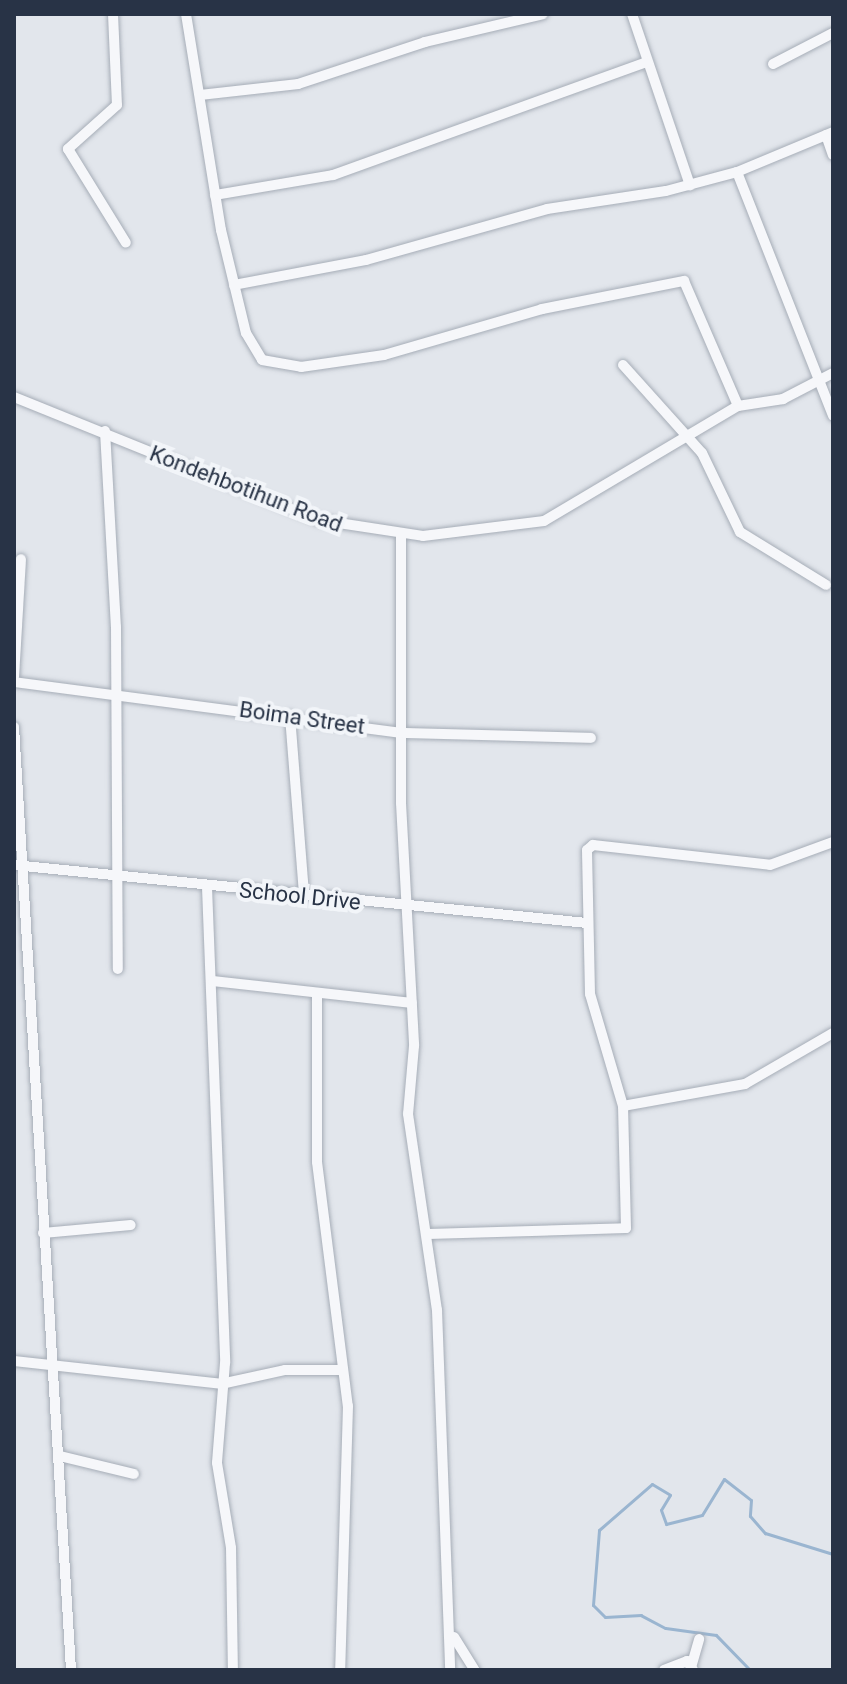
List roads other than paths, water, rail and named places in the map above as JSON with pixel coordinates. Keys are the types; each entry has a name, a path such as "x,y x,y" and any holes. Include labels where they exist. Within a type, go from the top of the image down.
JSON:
{"street":[{"path":"113,14 117,105 68,149 126,243"},
{"path":"186,14 215,195 234,285 253,350 277,367 384,355 542,309 684,281 738,406"},
{"path":"200,95 298,84 425,42 543,14"},
{"path":"632,14 690,185"},
{"path":"773,64 833,33"},
{"path":"215,195 333,175 647,62"},
{"path":"234,285 366,260 547,209 690,185 737,172 829,134 833,155"},
{"path":"737,172 833,416"},
{"path":"623,365 688,433 740,532 826,585"},
{"name":"Kondehbotihun Road","path":"14,397 105,431 319,520 401,534 544,521 738,406 783,399 833,373"},
{"path":"105,431 116,627 112,698 113,871 118,969"},
{"path":"401,534 401,733 412,1003 411,1173 428,1234 454,1637 450,1670"},
{"path":"14,680 21,559"},
{"name":"Boima Street","path":"14,680 112,698 290,716 401,733 591,738"},
{"path":"290,716 304,894"},
{"path":"14,727 15,865 43,1233 49,1368 60,1456 71,1670"},
{"path":"428,1234 626,1228 623,1106 593,1014 586,858 593,845 770,865 833,842"},
{"name":"School Drive","path":"15,865 113,871 207,887 587,923"},
{"path":"207,887 213,981 221,1384 217,1463 231,1548 233,1670"},
{"path":"213,981 412,1003"},
{"path":"317,993 317,1162 343,1370 347,1585 340,1670"},
{"path":"623,1106 745,1084 833,1033"},
{"path":"43,1233 131,1225"},
{"path":"14,1361 49,1368 121,1368 221,1384 285,1370 343,1370"},
{"path":"60,1456 134,1474"},
{"path":"454,1637 475,1670"},
{"path":"664,1670 693,1667 699,1639"}],"waterway":[{"path":"750,1670 716,1635 665,1628 641,1615 605,1617 593,1605 599,1530 652,1484 670,1495 661,1510 666,1524 702,1515 724,1479 751,1500 750,1516 765,1533 833,1554"}]}
